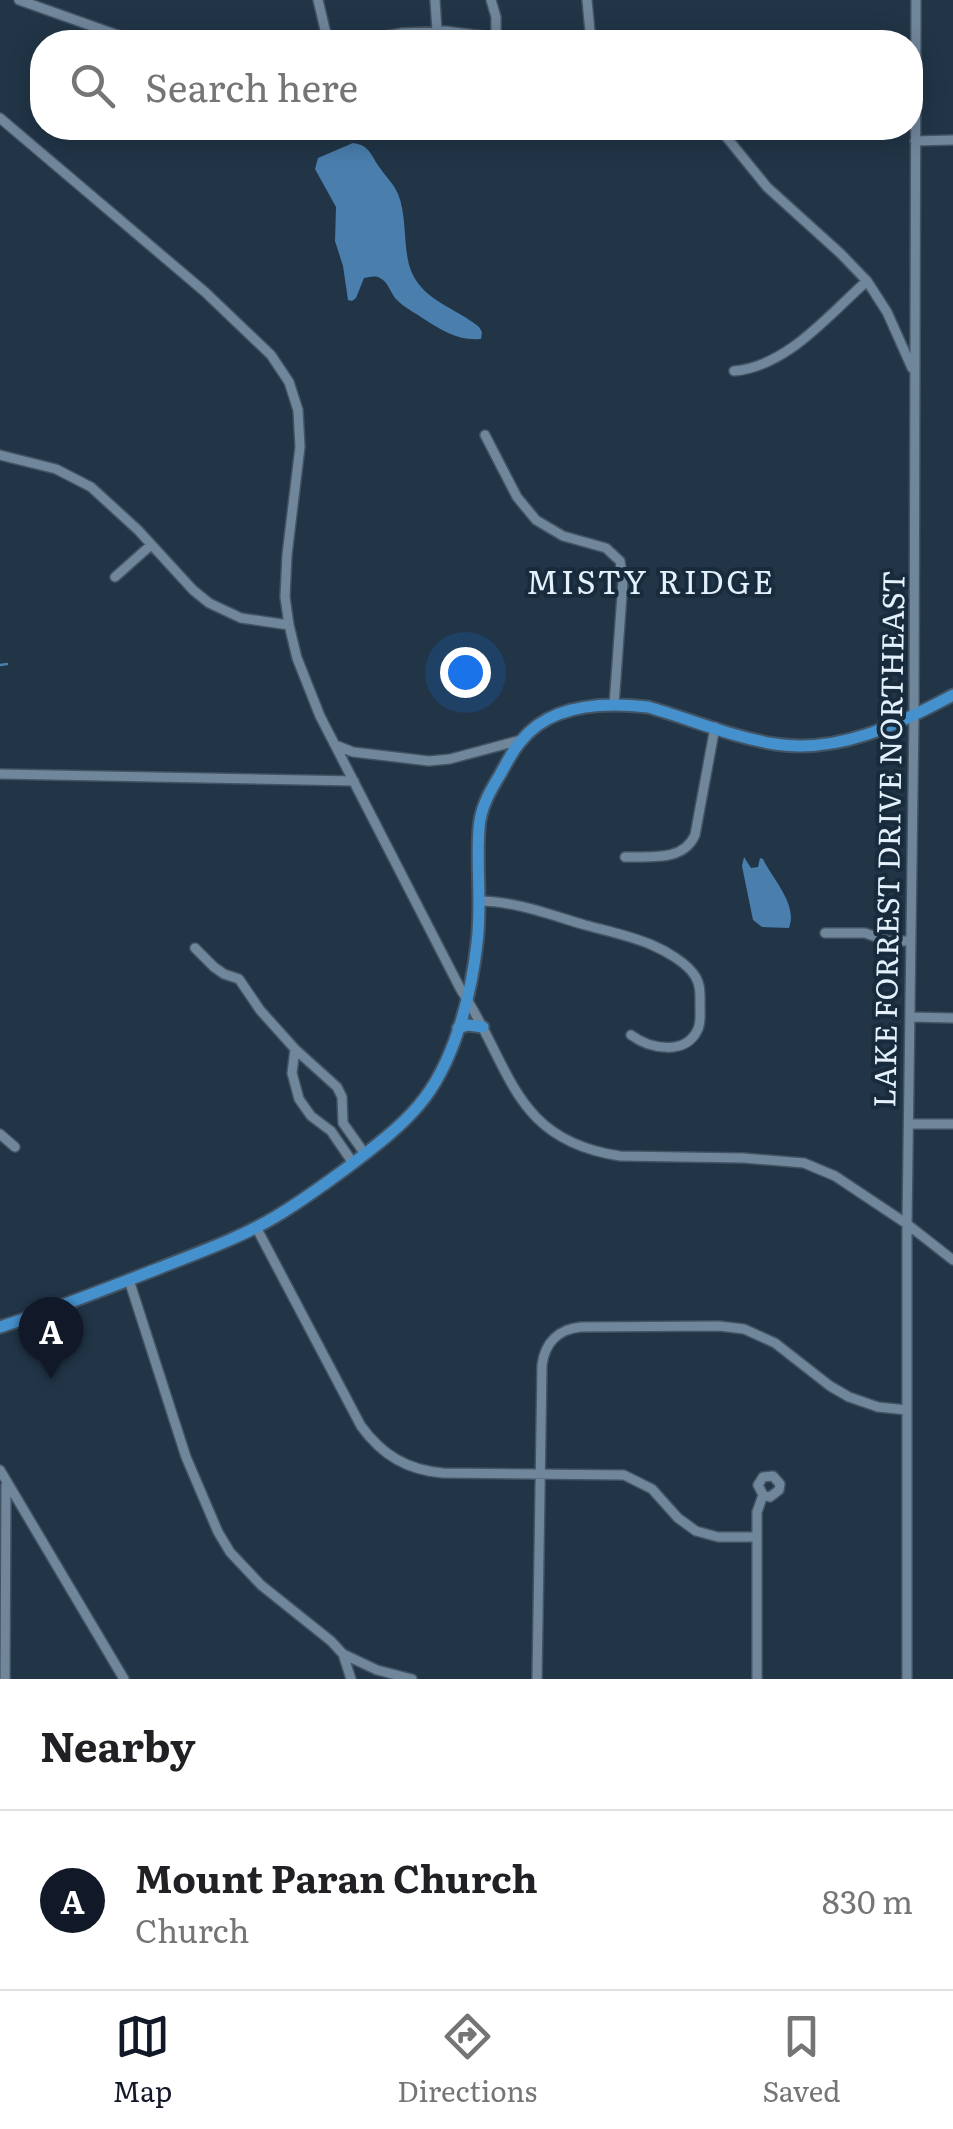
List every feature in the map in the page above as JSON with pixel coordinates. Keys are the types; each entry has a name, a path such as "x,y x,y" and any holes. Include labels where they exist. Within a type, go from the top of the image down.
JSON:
{"main road":[{"path":"0,1327 53,1310 256,1228 366,1154 417,1108 448,1057 466,998 477,946 482,812 520,740 538,725 559,714 614,704 648,707 774,744 808,746 850,740 889,728 953,695"},
{"path":"458,1028 483,1027"}],"street":[{"path":"19,0 104,30"},
{"path":"318,0 325,30"},
{"path":"435,0 437,30"},
{"path":"491,0 496,30"},
{"path":"587,0 590,30"},
{"name":"LAKE FORREST DRIVE NORTHEAST","path":"916,0 916,30"},
{"path":"0,118 206,292 281,368 294,396 300,447 285,570 288,625 307,687 523,1103 546,1127 572,1144 596,1153 804,1162 834,1176 907,1224 953,1260"},
{"path":"729,140 768,186 866,281 887,312 915,375"},
{"path":"916,140 953,140"},
{"name":"LAKE FORREST DRIVE NORTHEAST","path":"907,1679 916,140"},
{"path":"734,370 757,367 781,355 866,281"},
{"path":"485,435 517,497 536,520 563,536 606,548 620,560 623,581 614,704"},
{"path":"0,455 56,469 80,480 209,603 242,618 288,625"},
{"path":"115,577 151,545"},
{"path":"624,857 673,855 690,844 696,835 715,727"},
{"path":"336,746 428,762 520,740"},
{"path":"0,774 354,781"},
{"path":"480,901 510,904 640,940 689,968 700,991 700,1022 693,1037 681,1046 661,1048 631,1035"},
{"path":"824,933 866,933 888,941 911,941"},
{"path":"195,948 214,968 240,980 295,1050 336,1087 342,1097 343,1123 366,1154"},
{"path":"910,1017 953,1018"},
{"path":"295,1050 292,1073 299,1098 311,1116 331,1131 353,1163"},
{"path":"331,1131 343,1123"},
{"path":"909,1124 953,1124"},
{"path":"0,1134 15,1147"},
{"path":"256,1228 361,1426 381,1449 404,1464 430,1472 624,1476 652,1489 678,1518 696,1531 718,1537 758,1537"},
{"path":"129,1280 186,1458 223,1542 237,1562 344,1654 376,1670 412,1679"},
{"path":"536,1679 543,1357 554,1338 574,1327 744,1329 775,1343 849,1397 878,1407 906,1410"},
{"path":"0,1470 124,1679"},
{"path":"5,1679 6,1482"},
{"path":"757,1679 758,1512 763,1495"},
{"path":"344,1654 351,1679"}],"water":[{"path":"353,143 370,152 398,194 409,264 418,283 433,298 479,327 481,339 457,336 435,326 401,304 378,277 364,278 356,298 348,300 335,241 336,207 315,169 318,158"},
{"path":"744,857 751,868 758,867 760,858 763,859 787,901 789,928 762,927 753,920 742,866"}],"waterway":[{"path":"0,665 7,664"}],"place":[{"name":"Mount Paran Church","path":"51,1379"}],"district":[{"name":"MISTY RIDGE","path":"651,580"}]}
